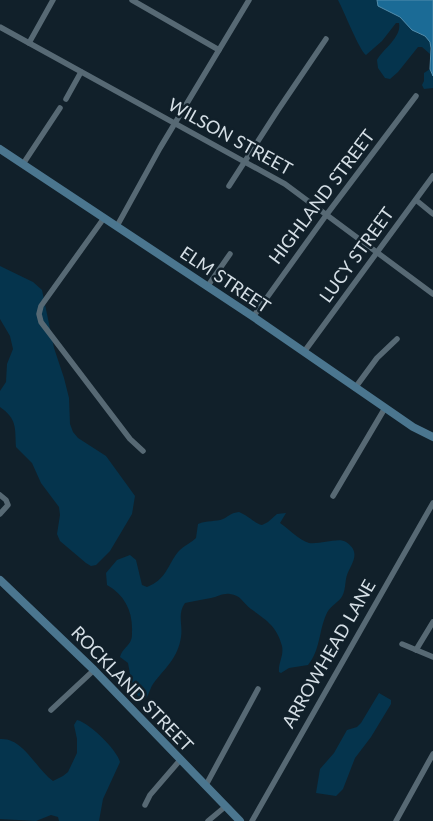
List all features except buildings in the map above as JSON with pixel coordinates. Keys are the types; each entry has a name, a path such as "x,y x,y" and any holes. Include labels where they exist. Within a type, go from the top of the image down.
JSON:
{"street":[{"path":"29,43 52,0"},
{"path":"132,0 219,50"},
{"path":"117,226 150,165 176,124 247,1"},
{"name":"WILSON STREET","path":"0,27 285,184 433,294"},
{"path":"230,186 244,161 326,39"},
{"path":"66,99 81,72"},
{"name":"HIGHLAND STREET","path":"253,318 327,214 416,96"},
{"path":"24,164 60,108"},
{"name":"ELM STREET","path":"0,149 413,427 433,437"},
{"name":"LUCY STREET","path":"304,352 433,176"},
{"path":"416,200 433,214"},
{"path":"104,218 41,306 39,314 41,322 130,439 143,451"},
{"path":"207,287 230,254"},
{"path":"355,388 377,358 397,339"},
{"path":"333,496 385,408"},
{"path":"0,495 6,500 8,505 0,514"},
{"name":"ARROWHEAD LANE","path":"252,821 433,503"},
{"name":"ROCKLAND STREET","path":"0,580 44,620 94,670 240,821"},
{"path":"416,650 433,622"},
{"path":"402,644 433,657"},
{"path":"51,710 94,670"},
{"path":"206,785 258,689"},
{"path":"396,821 433,754"},
{"path":"145,805 150,795 181,759"},
{"path":"208,821 226,806"}],"shaded area":[{"path":"338,0 377,0 378,6 400,17 417,33 425,36 430,42 430,54 422,47 418,47 398,72 390,79 385,78 378,68 377,60 398,33 399,23 396,23 382,41 366,55"},
{"path":"377,0 433,0 433,76 430,69 430,42 425,36 412,30 400,17 378,6"},
{"path":"430,69 433,76 433,88 424,89 422,85 424,73"},
{"path":"0,266 33,282 42,290 54,348 69,398 70,424 73,432 78,438 106,456 135,496 132,514 110,551 96,565 91,566 86,563 60,541 57,534 60,515 59,507 41,483 32,463 16,447 14,424 6,411 0,407 0,391 6,382 7,364 13,349 10,336 0,319"},
{"path":"239,512 262,525 277,514 286,513 280,523 309,543 343,541 354,551 354,560 347,574 343,594 327,612 315,654 308,665 289,668 281,673 279,672 279,666 282,646 277,633 270,624 237,596 225,594 185,603 181,611 181,637 177,651 143,701 133,690 128,663 120,657 132,638 129,611 119,594 107,585 106,573 117,560 130,555 136,560 142,585 147,587 162,577 178,552 196,538 198,524 220,520"},
{"path":"379,693 391,700 391,704 371,737 355,758 343,789 336,796 316,793 320,769 334,753 347,730 357,727 361,723"},
{"path":"77,720 89,726 102,738 114,751 120,762 103,799 99,821 59,821 58,817 51,815 36,821 0,819 0,739 16,743 53,781 68,772 77,753 74,725"}]}
